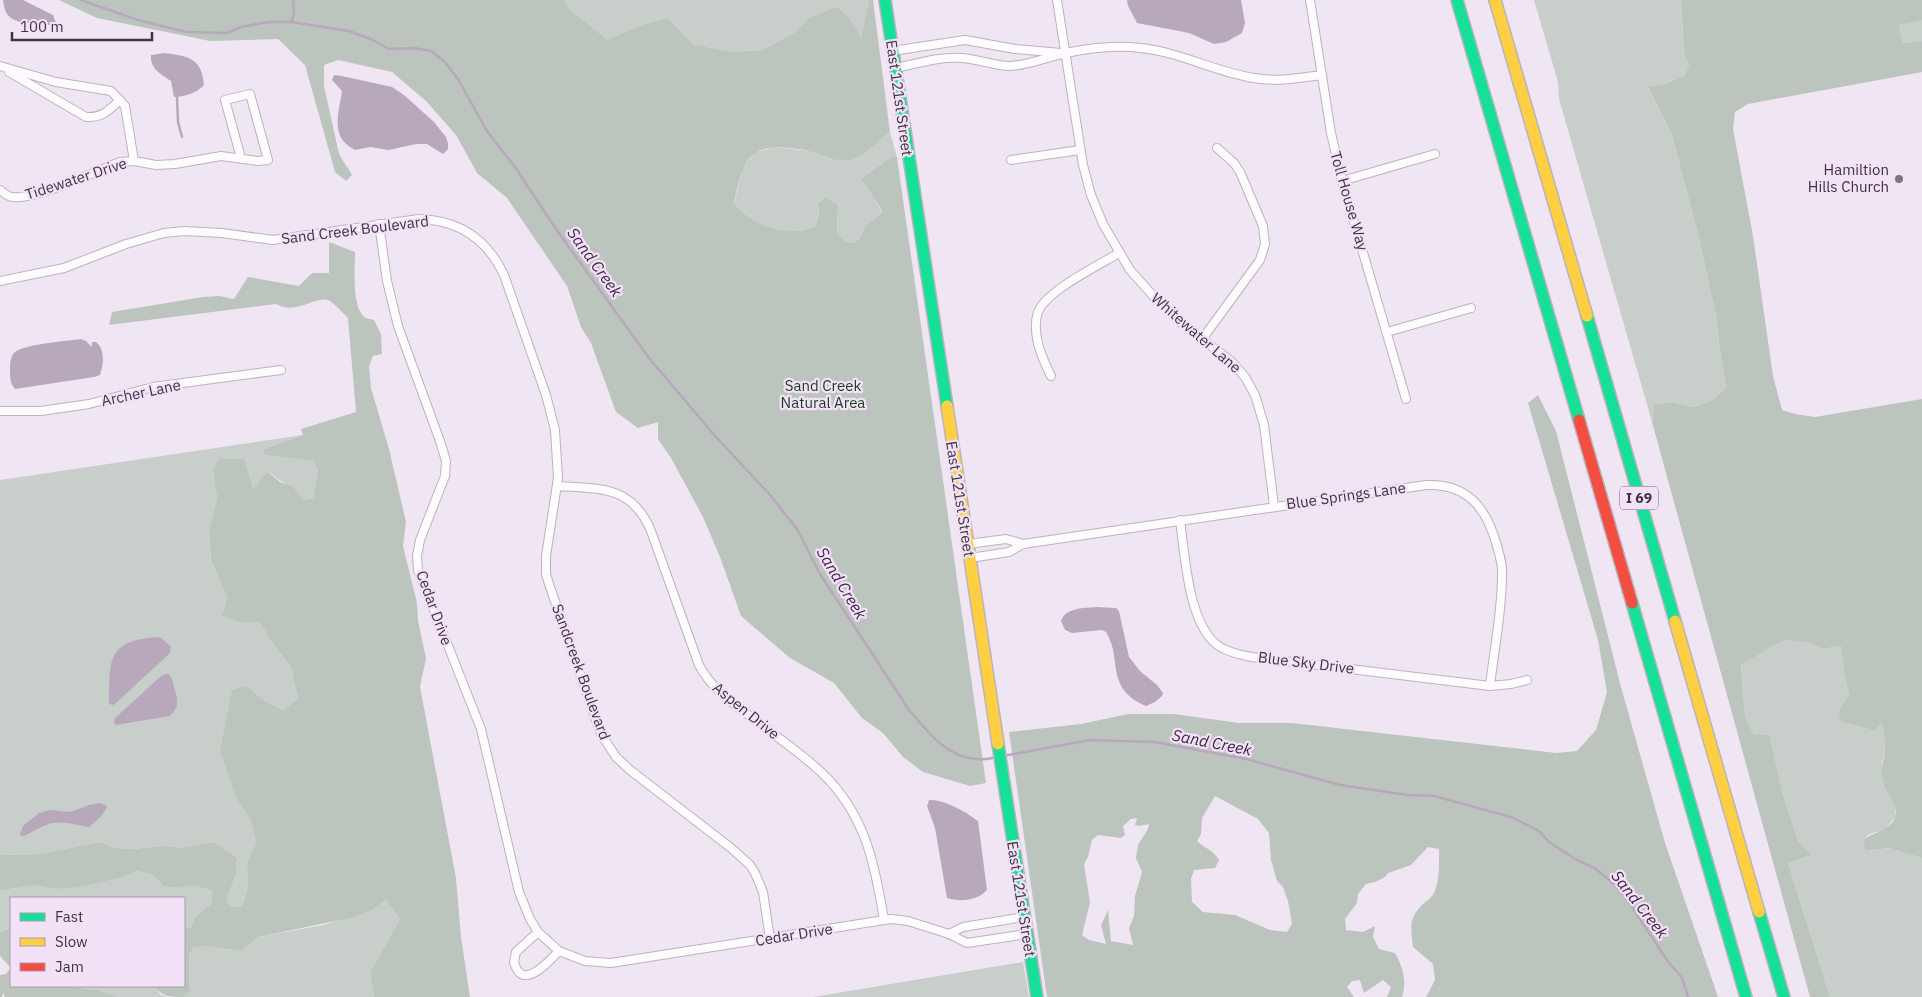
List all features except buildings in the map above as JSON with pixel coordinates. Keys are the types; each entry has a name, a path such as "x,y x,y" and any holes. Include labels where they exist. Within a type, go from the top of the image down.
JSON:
{"main road":[{"name":"East 121st Street","path":"885,0 1037,997"},
{"name":"I 69","path":"1457,0 1746,997"},
{"name":"I 69","path":"1495,0 1784,997"}],"street":[{"name":"Whitewater Lane","path":"1057,0 1080,150 1096,209 1130,270 1156,299 1185,326 1203,338 1239,368 1255,395 1264,425 1274,506"},
{"name":"Toll House Way","path":"1310,0 1331,133 1342,181 1406,399"},
{"path":"892,51 964,40 1015,49 1065,53"},
{"path":"895,68 945,58 962,58 1010,66 1036,63 1065,53 1104,48 1133,47 1156,50 1252,78 1284,80 1322,75"},
{"path":"0,67 86,117 98,117 120,100"},
{"path":"0,67 56,82 111,91 120,100 127,113 134,160"},
{"name":"Tidewater Drive","path":"0,190 9,196 24,197 120,162 134,160 156,165 189,163 221,156 258,161 268,160 250,94 226,100 241,158"},
{"path":"1203,338 1260,260 1265,244 1263,226 1240,172 1217,148"},
{"path":"1011,160 1080,150"},
{"path":"1342,181 1435,154"},
{"name":"Sand Creek Boulevard","path":"0,281 64,268 126,244 164,233 184,231 212,232 273,240 419,219 434,219 446,222 477,238 493,255 504,275 551,413 557,447 557,486"},
{"name":"Cedar Drive","path":"379,224 387,281 398,326 446,460 442,487 420,540 417,556 418,570 481,728 520,892 530,919 538,932 560,951 585,961 612,963 884,920 908,921 949,934 968,943 1027,934"},
{"path":"1051,376 1039,346 1036,326 1038,312 1042,304 1056,291 1119,253"},
{"path":"1387,332 1471,308"},
{"name":"Archer Lane","path":"0,411 41,411 89,404 153,387 281,370"},
{"name":"Blue Springs Lane","path":"970,558 1009,552 1023,544 1180,520 1426,485 1446,486 1468,495 1478,504 1489,522 1501,562 1501,590 1490,686"},
{"name":"Sandcreek Boulevard","path":"557,486 546,556 546,574 601,734 616,757 630,770 731,848 750,865 759,881 770,939"},
{"name":"Aspen Drive","path":"557,486 612,492 629,500 641,511 651,531 704,675 723,695 822,772 847,803 855,815 877,874 884,920"},
{"name":"Blue Sky Drive","path":"1180,520 1195,610 1205,631 1216,643 1228,651 1252,657 1490,686 1527,680"},
{"name":"Blue Springs Lane","path":"968,544 1006,539 1023,544"},
{"path":"949,934 963,927 1024,917"},
{"path":"538,932 516,952 515,966 521,973 534,974 560,951"}],"shaded area":[{"path":"3,0 23,0 53,15 56,23 54,25 38,24 14,20 6,12"},
{"path":"565,0 869,0 861,39 851,20 809,18 795,32 763,50 732,52 693,44 666,18 651,22 607,41 569,9"},
{"path":"1127,0 1241,0 1245,23 1242,33 1226,42 1214,44 1189,33 1137,23"},
{"path":"1534,0 1681,0 1684,53 1689,65 1684,76 1665,84 1648,88 1672,135 1699,238 1716,315 1719,345 1728,387 1713,400 1694,407 1672,402 1654,405 1652,422 1559,99 1558,82"},
{"path":"1922,20 1922,41 1903,43 1899,24"},
{"path":"164,53 187,57 197,64 203,76 204,85 190,94 174,97 171,81 154,68 151,60 151,55"},
{"path":"334,75 392,87 404,95 434,122 446,137 448,149 443,154 427,144 416,144 389,150 370,147 355,150 350,147 341,138 339,132 338,118 342,91 332,80"},
{"path":"890,132 897,157 891,157 861,179 876,201 882,214 865,227 859,239 853,243 846,242 837,233 838,205 818,203 819,214 816,226 805,230 782,231 751,219 734,204 742,169 754,153 774,147 811,151 831,159 866,152"},
{"path":"81,339 92,347 92,342 96,342 99,345 103,362 100,375 15,389 13,387 10,378 10,366 11,358 15,352 37,345"},
{"path":"303,435 264,449 314,461 318,471 313,498 303,500 291,488 269,472 253,489 213,470 217,498 209,529 211,560 227,597 222,616 238,622 260,622 270,640 291,667 298,698 283,710 265,701 247,686 238,801 250,819 258,842 247,863 248,887 242,907 231,907 226,900 236,875 237,858 214,842 180,848 166,846 132,849 116,848 100,842 41,854 0,855 0,480"},
{"path":"1116,608 1119,611 1129,657 1140,671 1157,685 1163,693 1155,702 1146,706 1133,699 1124,691 1119,682 1114,652 1106,632 1102,630 1072,633 1065,630 1061,621 1067,613 1076,609"},
{"path":"160,637 171,647 170,653 116,703 113,705 109,704 111,664 120,648 129,642"},
{"path":"1790,640 1810,643 1822,649 1841,646 1844,674 1849,695 1839,710 1882,723 1886,743 1882,764 1883,782 1895,804 1895,817 1886,829 1869,834 1863,842 1867,851 1889,848 1922,858 1922,997 1830,997 1788,863 1812,855 1798,841 1782,792 1745,717 1741,664 1774,645"},
{"path":"169,674 171,678 177,701 175,710 170,716 116,725 114,722 115,718 160,677"},
{"path":"929,800 948,804 978,821 987,890 983,894 963,900 947,898 935,828 927,806"},
{"path":"100,803 107,806 106,809 100,818 89,827 52,823 26,835 21,836 20,834 23,826 39,813 50,810 70,812"},
{"path":"136,871 152,874 163,886 177,888 194,885 214,891 211,904 196,916 191,927 185,929 185,897 10,897 10,928 0,932 0,891 33,885 53,889 120,878"},
{"path":"386,900 400,919 370,972 374,997 184,997 190,992 189,956 193,948 205,946 242,951 258,937 323,925 372,910"},
{"path":"1023,962 1029,997 813,997"},
{"path":"72,987 154,987 161,995 168,997 118,997 99,990"}],"green space":[{"name":"Sand Creek Natural Area","path":"59,0 565,0 569,9 607,40 651,22 667,18 693,44 732,52 763,50 795,32 809,18 837,7 851,20 861,38 869,0 873,0 890,132 865,152 849,160 835,159 801,149 775,147 763,149 748,160 743,169 734,204 751,219 761,224 783,231 794,231 816,226 819,214 818,203 826,198 838,205 837,233 846,242 853,243 859,239 865,227 882,213 879,205 861,179 891,157 897,157 986,783 970,786 923,772 903,757 883,733 862,718 834,683 790,658 741,616 720,557 703,517 671,458 658,439 658,422 638,428 616,412 591,343 581,327 567,286 507,198 477,173 456,135 426,101 392,72 338,60 324,65 324,86 339,154 352,175 346,181 335,172 305,65 278,39 210,41 97,18"},
{"path":"1681,0 1922,0 1922,20 1899,25 1903,43 1922,41 1922,72 1748,104 1735,112 1733,129 1753,236 1773,376 1782,410 1815,417 1922,399 1922,858 1889,848 1866,851 1863,841 1890,825 1896,812 1882,776 1885,738 1882,723 1874,730 1840,721 1839,710 1849,695 1844,674 1841,646 1822,649 1810,643 1789,640 1774,645 1741,665 1745,717 1754,735 1769,735 1782,792 1798,841 1812,855 1788,863 1830,997 1810,997 1652,422 1654,405 1672,402 1694,407 1713,400 1727,387 1716,315 1699,238 1672,135 1648,87 1665,84 1684,76 1689,65 1684,53"},
{"path":"329,242 355,252 355,287 358,306 366,318 374,320 381,334 382,354 373,356 369,366 371,388 389,449 406,522 403,546 417,603 418,621 426,658 420,687 456,878 461,937 470,997 374,997 370,972 400,919 386,900 372,910 350,918 258,937 242,951 205,946 193,948 189,956 190,992 184,997 170,996 163,994 154,987 185,987 185,929 191,927 196,916 211,904 213,891 194,885 177,888 163,886 152,874 136,871 120,878 79,887 53,889 33,885 0,891 0,855 41,854 100,842 116,848 132,849 166,846 180,848 214,842 237,858 236,875 226,900 231,907 242,907 248,887 247,863 257,842 250,819 238,801 220,751 232,690 247,686 265,701 283,710 298,698 291,667 270,640 260,622 238,622 222,616 227,597 211,560 209,529 217,498 213,470 219,459 244,459 253,489 268,472 280,482 293,487 303,500 313,498 318,471 314,461 264,454 264,449 303,435 301,429 356,412 348,318 330,301 319,300 292,308 276,304 109,325 112,312 203,297 219,296 234,299 248,277 299,286 312,273 329,273"},
{"path":"1538,395 1556,431 1621,687 1665,843 1718,997 1426,997 1435,980 1433,964 1413,947 1411,929 1418,909 1429,899 1436,888 1439,871 1439,849 1428,847 1411,865 1388,873 1385,877 1375,882 1366,884 1358,894 1357,903 1345,919 1346,930 1363,932 1375,926 1373,937 1379,949 1395,953 1403,974 1402,997 1387,997 1391,987 1383,980 1364,993 1360,980 1352,981 1347,987 1354,997 1047,997 1009,732 1081,724 1128,714 1174,714 1239,723 1292,723 1556,753 1577,751 1596,730 1607,692 1598,640 1528,403","holes":["1215,796 1258,819 1269,833 1271,860 1277,881 1283,887 1288,901 1292,924 1287,932 1270,930 1235,915 1203,912 1192,902 1191,879 1194,870 1215,868 1219,860 1211,851 1197,841 1201,834 1202,818","1137,818 1135,825 1149,824 1138,845 1136,858 1142,872 1135,896 1134,916 1129,928 1133,945 1111,941 1108,910 1101,925 1106,944 1089,940 1082,935 1090,903 1084,864 1088,857 1092,840 1098,835 1121,838 1125,835 1123,826 1131,819"]},
{"path":"10,928 10,967 0,956 0,932"},
{"path":"10,969 10,987 72,987 99,990 118,997 5,997 3,993 2,997 0,997 0,975 6,974"}],"waterway":[{"name":"Sand Creek","path":"81,0 138,20 186,32 227,33 241,27 268,22 291,22 349,31 373,40 389,49 414,48 431,51 444,61 458,79 487,131 515,167 556,229 649,358 716,437 771,496 797,529 820,574 909,710 931,735 957,754 967,758 980,759 998,757"},
{"path":"291,22 294,14 293,0"},
{"path":"177,97 178,122 182,137"},
{"name":"Sand Creek","path":"1003,756 1090,740 1155,742 1246,759 1340,785 1407,795 1434,796 1511,817 1539,831 1549,842 1575,859 1596,869 1614,884 1628,901 1667,960 1682,978 1688,997"}],"traffic: fast":[{"path":"885,0 947,406"},
{"path":"1457,0 1579,420"},
{"path":"1587,316 1675,621"},
{"path":"1632,603 1746,997"},
{"path":"998,744 1037,997"},
{"path":"1759,912 1784,997"}],"traffic: slow":[{"path":"1495,0 1587,316"},
{"path":"947,406 998,744"},
{"path":"1675,621 1759,912"}],"traffic: jam":[{"path":"1579,420 1632,603"}],"place":[{"name":"Hamiltion Hills Church","path":"1899,179"}]}
